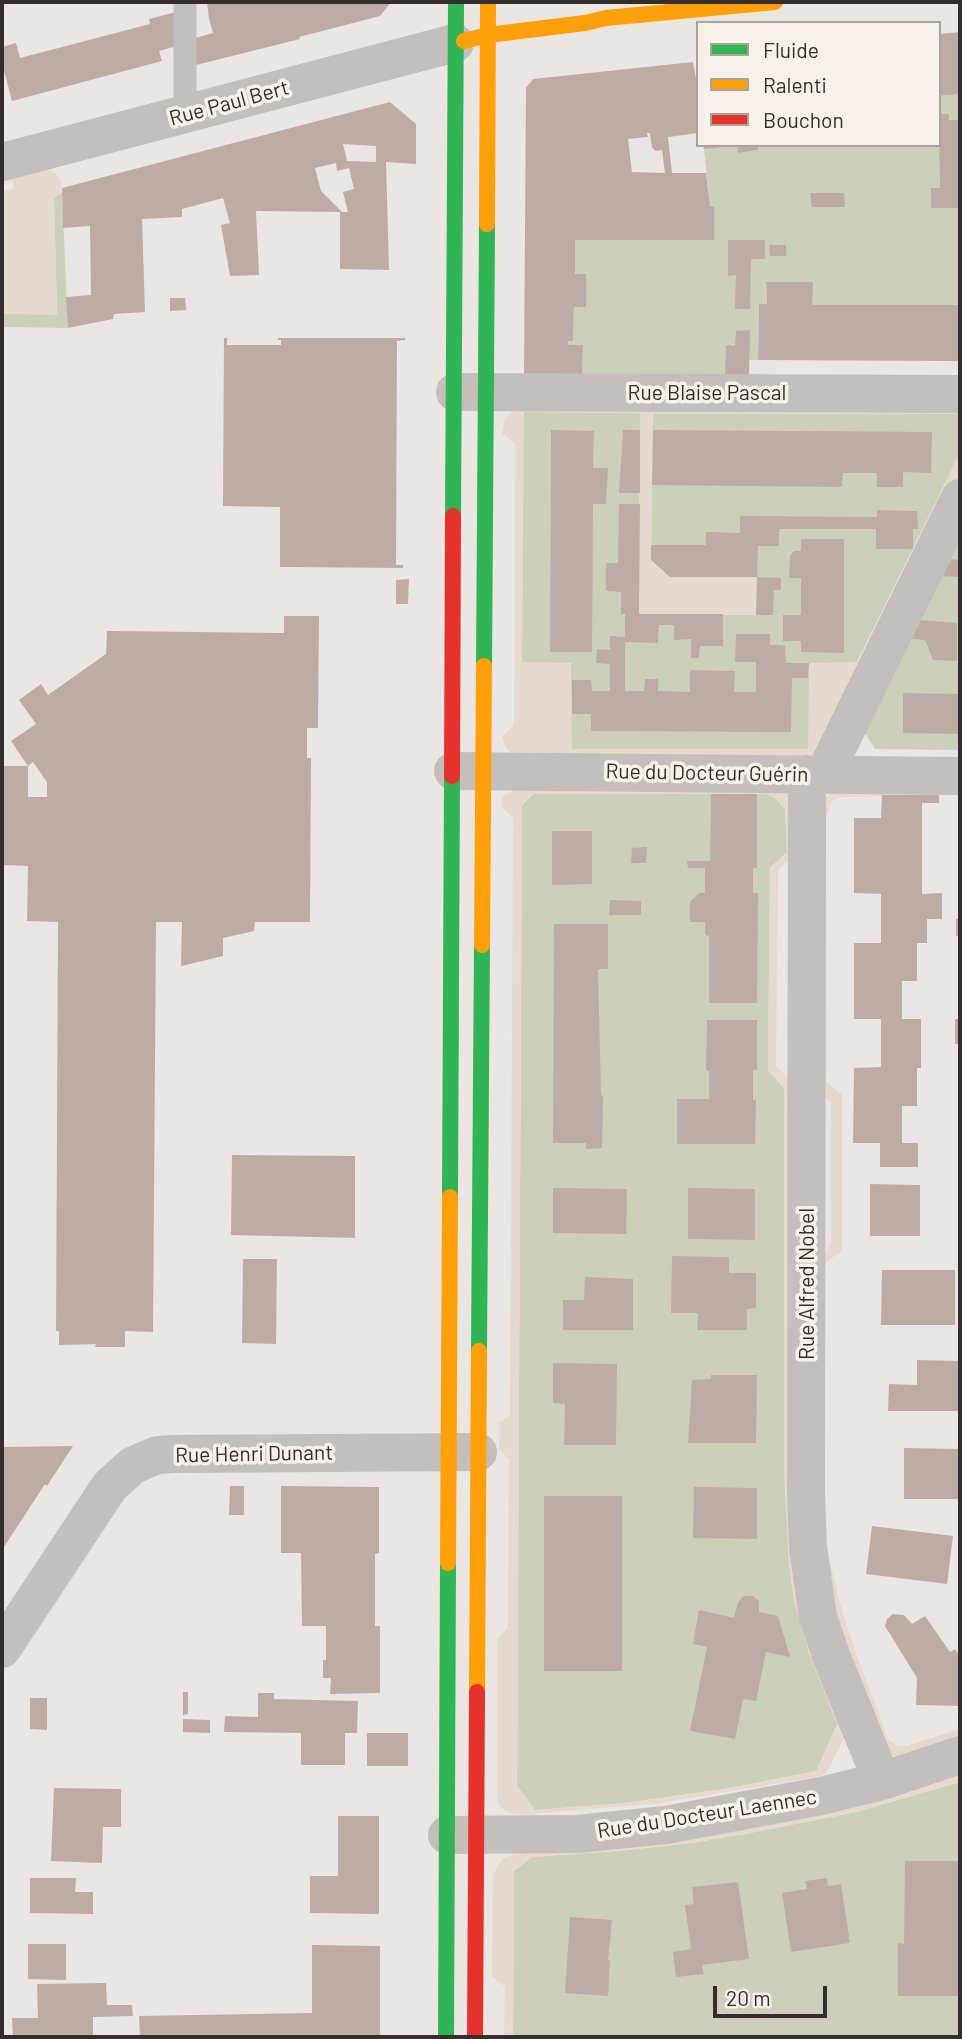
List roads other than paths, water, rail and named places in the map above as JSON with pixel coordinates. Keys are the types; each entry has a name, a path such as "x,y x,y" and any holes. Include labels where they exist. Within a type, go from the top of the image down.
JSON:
{"main road":[{"path":"446,2037 462,1836 472,39 456,2"},
{"path":"475,2037 462,1836 472,39 488,2"},
{"path":"472,39 606,18 775,2"}],"street":[{"name":"Rue Paul Bert","path":"2,162 472,39"},
{"name":"Rue Blaise Pascal","path":"470,392 960,394"},
{"path":"816,774 960,498"},
{"name":"Rue du Docteur Guérin","path":"468,771 960,776"},
{"name":"Rue Alfred Nobel","path":"816,774 806,1493 808,1548 822,1629 882,1781"},
{"name":"Rue Henri Dunant","path":"2,1649 110,1486 132,1466 159,1455 464,1452"},
{"name":"Rue du Docteur Laennec","path":"462,1836 577,1834 638,1829 763,1808 882,1781 960,1755"}],"lane":[{"path":"185,2 185,115"}]}
